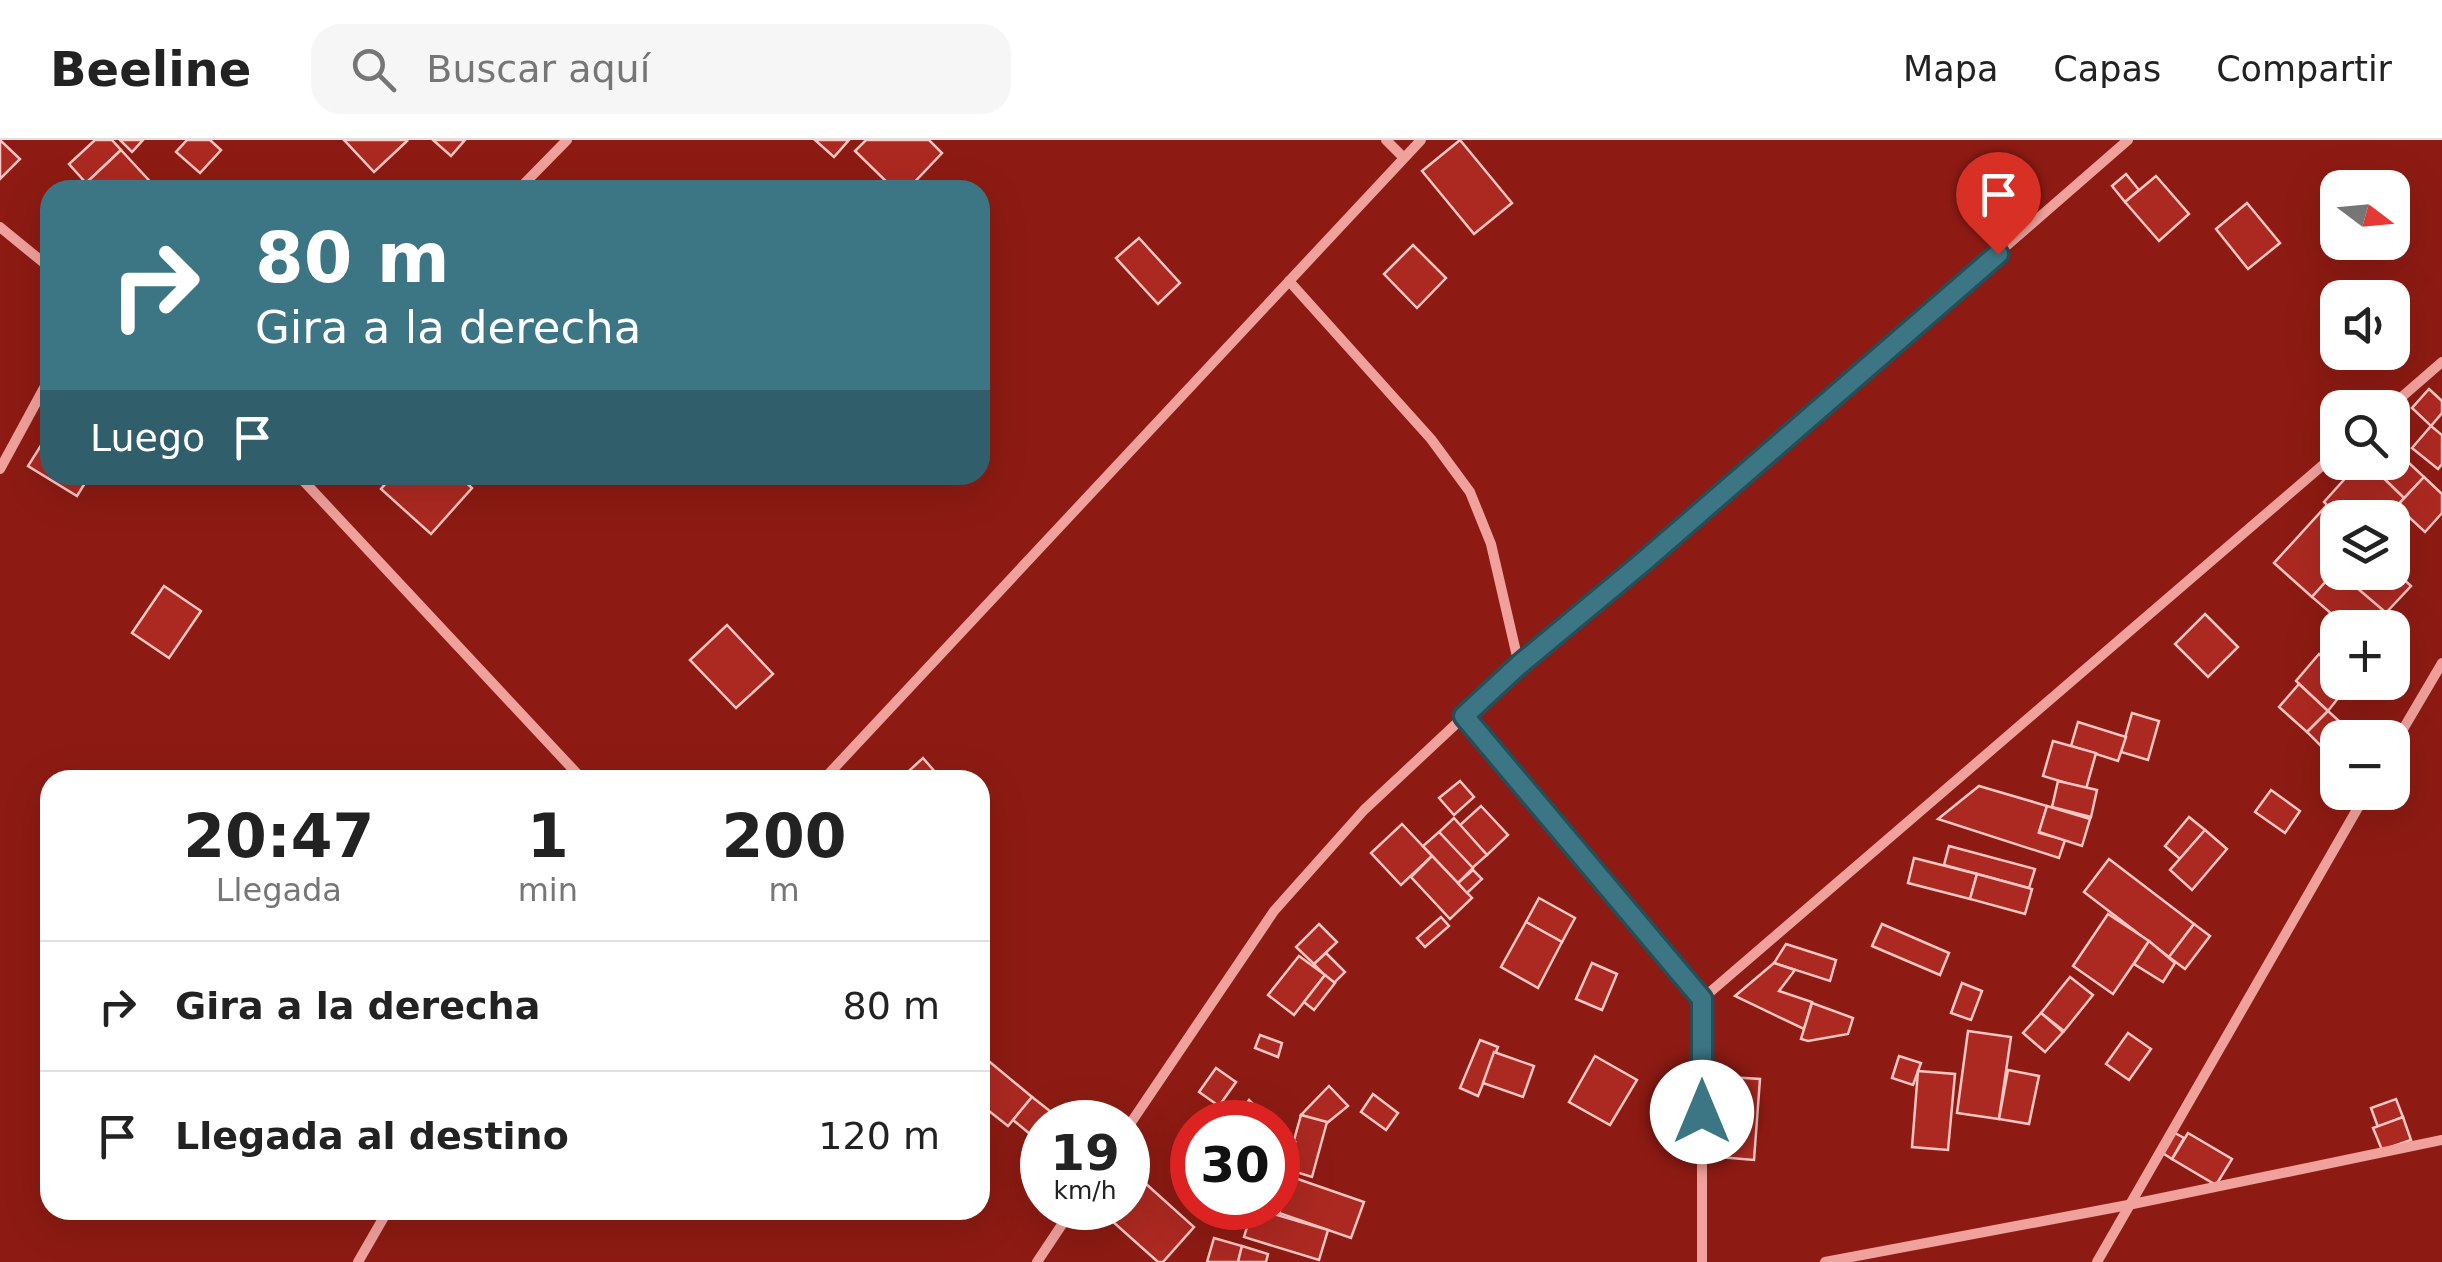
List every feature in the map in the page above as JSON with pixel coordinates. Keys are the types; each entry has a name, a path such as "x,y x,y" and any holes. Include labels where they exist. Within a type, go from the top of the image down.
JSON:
{"street":[{"path":"528,180 567,140"},
{"path":"1386,140 1403,157"},
{"path":"832,770 1421,140"},
{"path":"1146,1100 1274,911 1364,810 1519,665 2128,140"},
{"path":"0,227 40,260"},
{"path":"1289,281 1431,439 1470,492 1491,544 1519,665"},
{"path":"2410,390 2442,362"},
{"path":"0,469 40,395"},
{"path":"1702,999 2320,467"},
{"path":"307,485 573,770"},
{"path":"2408,720 2442,663"},
{"path":"1464,716 1702,999 1702,1262"},
{"path":"2097,1262 2357,810"},
{"path":"1825,1262 2442,1140"},
{"path":"358,1262 382,1220"},
{"path":"1036,1262 1058,1230"}],"building":[{"path":"0,140 20,159 0,179"},
{"path":"95,140 112,140 121,150 89,180 83,180 69,164"},
{"path":"120,140 143,140 132,152"},
{"path":"187,140 210,140 221,150 200,173 176,152"},
{"path":"344,140 405,140 407,141 374,172"},
{"path":"433,140 465,140 451,156"},
{"path":"815,140 849,140 834,157"},
{"path":"866,140 929,140 942,153 916,180 885,180 855,151"},
{"path":"1460,140 1512,203 1474,234 1422,171"},
{"path":"121,150 148,180 89,180"},
{"path":"2126,174 2139,190 2125,202 2112,186"},
{"path":"2156,176 2189,214 2159,241 2125,202"},
{"path":"2247,203 2280,243 2248,269 2216,229"},
{"path":"1139,238 1180,283 1158,304 1116,258"},
{"path":"1413,245 1446,278 1417,308 1384,274"},
{"path":"2429,389 2442,401 2442,413 2431,426 2412,408"},
{"path":"2431,426 2442,435 2442,464 2438,469 2412,448"},
{"path":"40,447 40,473 28,466"},
{"path":"2410,464 2424,477 2404,498 2386,480 2410,480"},
{"path":"2424,477 2442,494 2442,513 2425,532 2410,518 2410,500 2403,500"},
{"path":"2344,480 2386,480 2404,498 2402,500 2326,500"},
{"path":"59,485 84,485 77,496"},
{"path":"384,485 472,488 431,534 381,489"},
{"path":"2320,513 2320,589 2312,597 2274,563"},
{"path":"164,586 201,611 169,658 132,633"},
{"path":"2320,588 2359,590 2383,610 2327,610 2312,597"},
{"path":"2357,590 2407,590 2389,610 2377,610"},
{"path":"2205,614 2238,647 2208,677 2175,644"},
{"path":"727,625 773,674 736,708 690,660"},
{"path":"2319,654 2320,700 2337,700 2328,711 2296,681"},
{"path":"2299,684 2328,711 2307,732 2279,707"},
{"path":"2328,711 2338,720 2320,720 2320,745 2307,732"},
{"path":"2132,713 2159,721 2148,760 2121,752"},
{"path":"2078,722 2126,737 2118,761 2071,746"},
{"path":"2053,741 2096,753 2086,789 2043,776"},
{"path":"923,758 933,770 910,770"},
{"path":"1460,781 1474,797 1454,815 1439,798"},
{"path":"2058,781 2097,790 2091,817 2052,807"},
{"path":"1979,786 2047,806 2039,833 2065,840 2059,858 1938,819"},
{"path":"2271,790 2300,811 2285,833 2255,812"},
{"path":"1481,806 1508,835 1487,855 1459,826"},
{"path":"2047,806 2090,819 2082,846 2039,832"},
{"path":"2189,817 2205,830 2180,859 2165,846"},
{"path":"1454,818 1487,855 1471,869 1439,832"},
{"path":"1402,824 1432,856 1401,885 1371,853"},
{"path":"2205,830 2227,849 2192,890 2170,870"},
{"path":"1439,832 1473,868 1458,883 1423,846"},
{"path":"1949,846 2035,869 2029,888 1944,865"},
{"path":"1432,856 1472,898 1450,919 1411,877"},
{"path":"1914,858 1977,874 1970,899 1908,883"},
{"path":"2109,859 2194,924 2169,957 2084,892"},
{"path":"1473,870 1482,879 1467,893 1458,883"},
{"path":"1977,874 2032,889 2025,914 1970,899"},
{"path":"1539,898 1575,918 1562,942 1526,922"},
{"path":"2108,914 2149,941 2113,994 2073,966"},
{"path":"1441,917 1449,926 1425,947 1417,938"},
{"path":"1526,922 1562,942 1538,988 1501,967"},
{"path":"1319,924 1337,942 1314,964 1296,947"},
{"path":"1882,924 1949,953 1940,975 1872,946"},
{"path":"2194,924 2210,936 2185,969 2169,957"},
{"path":"2149,941 2175,963 2163,982 2134,964"},
{"path":"1786,944 1836,960 1830,981 1774,963"},
{"path":"1326,953 1345,972 1333,984 1314,964"},
{"path":"1299,956 1325,975 1294,1015 1268,995"},
{"path":"1592,963 1617,974 1602,1010 1576,999"},
{"path":"1774,963 1795,970 1779,991 1812,1002 1804,1029 1735,996"},
{"path":"1325,975 1335,983 1314,1010 1304,1002"},
{"path":"2070,977 2093,995 2064,1031 2041,1013"},
{"path":"1962,983 1982,991 1971,1020 1951,1013"},
{"path":"1812,1003 1853,1018 1848,1034 1801,1039"},
{"path":"2041,1013 2063,1032 2045,1052 2023,1033"},
{"path":"1968,1031 2011,1037 1999,1119 1957,1113"},
{"path":"2128,1033 2151,1049 2129,1080 2106,1064"},
{"path":"1260,1035 1282,1043 1278,1057 1255,1048"},
{"path":"1480,1040 1498,1047 1478,1096 1460,1088"},
{"path":"1494,1052 1534,1066 1523,1097 1483,1083"},
{"path":"1595,1056 1637,1080 1610,1125 1569,1102"},
{"path":"1899,1056 1921,1063 1913,1085 1892,1078"},
{"path":"990,1062 1032,1097 1020,1100 1020,1112 1008,1126 990,1112"},
{"path":"1216,1068 1236,1082 1223,1100 1210,1100 1199,1092"},
{"path":"2008,1070 2039,1076 2029,1124 1999,1119"},
{"path":"1918,1071 1955,1074 1948,1150 1912,1147"},
{"path":"1713,1076 1760,1079 1754,1160 1707,1156"},
{"path":"1329,1086 1348,1106 1327,1123 1301,1115"},
{"path":"1373,1094 1398,1113 1386,1130 1361,1112"},
{"path":"2396,1099 2403,1117 2378,1127 2371,1108"},
{"path":"1301,1115 1327,1122 1312,1177 1300,1173"},
{"path":"2403,1117 2411,1140 2382,1150 2373,1128"},
{"path":"2173,1132 2184,1138 2172,1159 2161,1152"},
{"path":"2188,1133 2232,1159 2216,1185 2172,1159"},
{"path":"1300,1180 1364,1202 1351,1238 1300,1220"},
{"path":"1150,1187 1170,1205 1170,1230 1191,1230 1163,1262 1158,1262 1122,1230 1150,1230"},
{"path":"1300,1222 1328,1230 1319,1260 1244,1237 1246,1230 1300,1230"},
{"path":"1214,1238 1242,1246 1238,1262 1207,1262"},
{"path":"1242,1246 1268,1254 1266,1262 1238,1262"}],"route":[{"path":"1702,1112 1702,999 1464,716 1998,254"}]}
